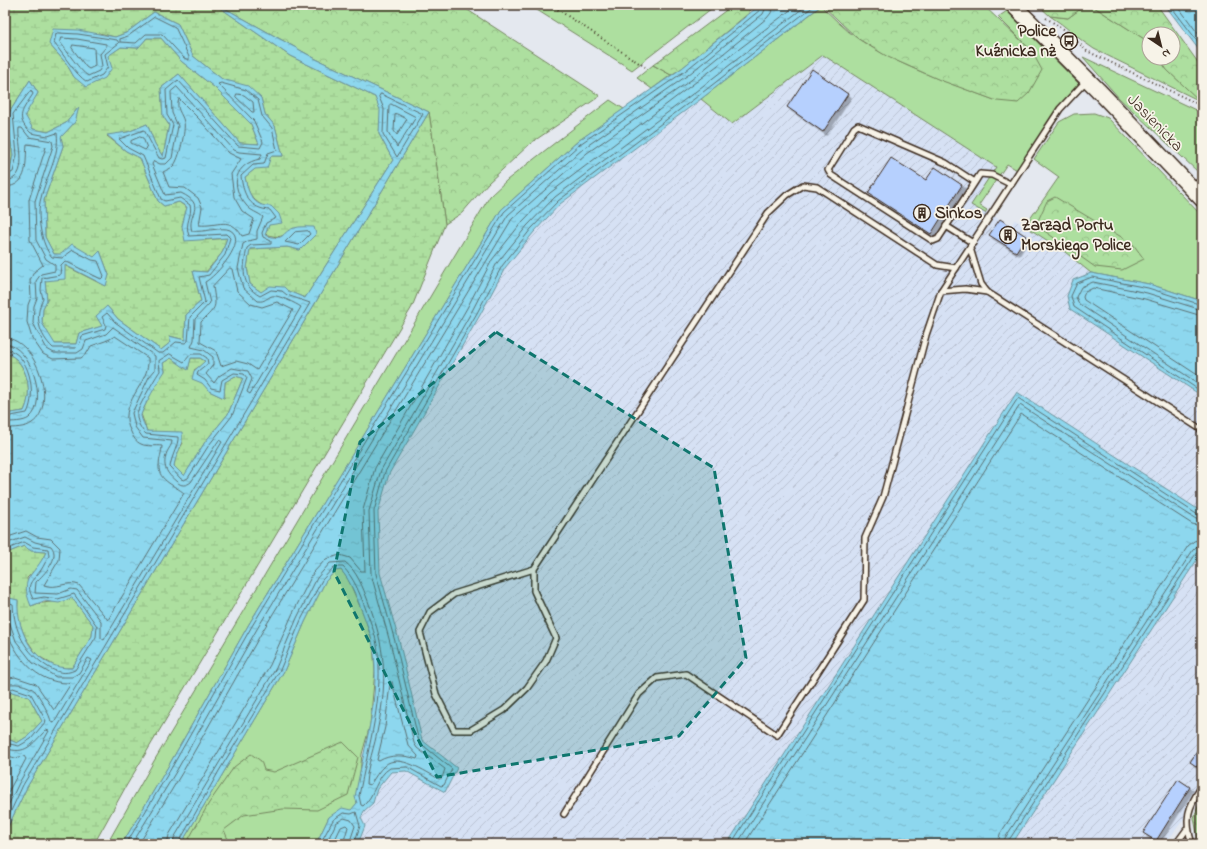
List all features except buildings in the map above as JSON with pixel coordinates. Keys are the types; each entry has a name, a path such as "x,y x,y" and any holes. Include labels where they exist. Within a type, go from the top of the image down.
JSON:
{"main road":[{"name":"Jasienicka","path":"1014,5 1088,79 1114,108 1202,198"},
{"name":"Jasienicka","path":"1098,90 1141,125 1202,185"}],"lane":[{"path":"564,814 639,694 657,678 686,674 777,735 864,600 865,538 883,498 926,335 941,291 1060,109 1088,79"},
{"path":"975,182 946,163 858,125 854,128 828,166 828,173 933,241 938,239 946,226 975,182 980,174 984,173 992,175 1010,184"},
{"path":"534,569 454,594 430,612 420,632 436,694 454,730 471,730 504,710 527,688 546,661 556,638 534,591 534,569 768,213 787,195 803,185 817,187 937,265 956,268"},
{"path":"946,226 971,245 981,284 987,292 1202,430"},
{"path":"941,291 965,289 987,292"},
{"path":"1192,844 1187,829 1190,804 1202,786"},
{"path":"1176,844 1187,829"}],"path":[{"path":"551,5 645,67"},
{"path":"1043,15 1054,25 1065,30 1087,51 1202,106"}],"highlighted area":[{"path":"496,332 714,468 746,658 679,736 437,777 334,572 360,442"}],"shaded area":[{"path":"823,55 997,167 972,204 1011,226 1015,220 1065,252 1091,273 1073,280 1070,309 1202,396 1202,512 1017,392 727,844 363,844 359,841 365,826 361,818 364,811 373,803 377,789 391,772 406,771 445,792 441,754 422,740 380,573 378,512 389,474 480,315 505,268 534,232 560,204 701,99 732,124"},
{"path":"1202,552 1202,795 1165,844 1012,844"}],"green space":[{"path":"5,5 216,5 290,56 375,97 381,110 379,134 393,160 305,298 288,291 261,292 250,284 247,268 250,249 287,247 300,250 294,228 277,237 265,234 269,225 263,206 252,197 247,187 245,177 271,156 283,156 275,126 265,114 261,98 233,83 222,79 193,56 178,24 154,12 126,33 115,37 99,33 49,44 66,63 74,77 121,47 138,48 147,38 161,38 181,61 214,87 251,124 259,144 240,143 179,74 161,88 163,116 169,125 163,157 155,144 147,124 128,132 107,136 126,151 140,158 158,201 164,206 179,202 187,208 182,226 205,240 227,238 222,253 206,272 193,271 201,301 186,315 185,340 170,336 171,342 161,350 118,319 107,306 103,326 79,333 76,344 54,344 42,323 43,308 47,300 45,281 64,265 105,286 109,275 100,251 94,257 54,254 45,237 44,200 63,146 61,137 75,122 78,108 66,123 48,132 33,129 24,115 38,93 30,80 9,113 9,130 13,155 10,170 5,173"},
{"path":"219,5 460,5 600,96 531,143 488,183 462,213 445,224 429,112 316,59"},
{"path":"529,5 716,5 632,70"},
{"path":"733,5 750,5 749,13 682,68 671,75 653,65"},
{"path":"822,5 983,5 1031,50 1042,70 1029,93 1018,103 997,101 940,80 888,57 857,38"},
{"path":"1038,5 1086,5 1068,18 1050,16"},
{"path":"1086,5 1091,5 1141,37 1141,66 1164,66 1202,102 1094,49 1050,16 1068,18"},
{"path":"1091,5 1157,5 1172,26 1141,26 1141,37"},
{"path":"821,6 857,38 890,58 943,81 997,101 1031,50 998,17 1007,11 1081,86 1060,109 1019,171 1007,164 979,205 987,210 985,213 971,205 996,167 823,55 732,124 701,99"},
{"path":"1181,39 1202,68 1202,103 1164,66 1181,66"},
{"path":"1083,57 1202,113 1202,172 1198,172 1119,98"},
{"path":"653,65 671,75 652,89 637,78"},
{"path":"610,100 624,109 578,141 501,210 249,624 169,765 122,844 107,844 154,761 490,196 507,180"},
{"path":"429,112 445,224 412,307 125,788 94,844 5,844 5,833 27,787"},
{"path":"1094,113 1108,118 1202,216 1202,301 1149,284 1091,273 1065,252 1025,226 1059,177 1034,159 1059,122 1074,114"},
{"path":"1055,197 1133,244 1144,259 1122,270 1095,267 1036,225 1047,201"},
{"path":"5,352 15,358 24,370 28,384 28,398 24,411 5,414"},
{"path":"171,358 188,369 191,358 200,358 206,362 194,370 209,391 224,398 225,382 235,376 243,378 228,414 205,442 184,477 174,466 176,455 183,443 147,431 141,414 157,381 165,371 163,363"},
{"path":"24,546 32,551 46,552 38,568 27,578 31,606 72,598 93,625 92,636 72,668 58,668 37,655 25,637 17,616 18,601 5,597 5,564 9,552"},
{"path":"341,570 348,579 365,618 373,644 375,671 370,725 362,754 357,803 351,811 329,817 316,844 181,844 284,671 305,622 325,582 335,571"},
{"path":"12,692 29,697 42,721 28,736 17,743 5,738 5,699"},
{"path":"343,742 358,757 348,795 317,810 283,809 244,815 224,830 230,844 186,844 209,803 234,767 251,754 261,761 264,770 274,772"},
{"path":"1202,795 1202,844 1199,844 1194,818"}],"water":[{"path":"216,5 219,5 316,59 429,112 27,787 5,833 5,738 17,743 28,736 42,721 29,697 12,692 5,699 5,597 18,600 18,612 21,624 31,647 48,663 59,667 72,668 92,636 93,625 72,598 59,603 44,601 31,606 27,596 27,582 46,552 31,551 24,546 9,552 5,564 5,414 24,411 28,398 28,384 24,370 15,358 5,352 5,173 10,170 13,155 9,130 9,113 30,80 38,93 25,115 33,129 48,132 66,123 79,107 75,122 61,137 63,146 44,200 45,237 54,254 61,254 72,244 94,257 100,251 109,275 106,286 65,265 65,279 45,281 47,300 43,308 42,323 55,344 76,344 79,333 102,326 96,316 107,306 118,319 161,350 171,342 169,336 185,340 186,315 201,301 193,271 207,272 222,253 227,238 185,241 182,226 187,207 179,202 164,206 158,201 140,158 126,151 107,135 128,132 147,124 155,144 163,157 169,125 163,116 161,88 179,74 240,143 259,144 251,124 214,87 181,61 161,38 147,38 138,48 121,47 108,56 112,68 105,78 86,87 74,77 66,63 49,44 53,29 78,30 115,37 126,33 154,12 178,24 193,56 222,79 248,86 261,98 265,114 275,126 283,156 271,156 267,168 255,169 245,177 252,198 260,204 271,206 279,214 282,223 269,225 265,235 277,238 289,230 299,227 314,227 316,234 300,250 287,247 250,249 247,268 250,284 261,292 270,286 284,287 288,291 305,298 393,160 379,134 380,110 375,97 290,56","holes":["171,358 188,370 191,358 200,358 205,361 194,371 192,379 202,383 209,391 224,398 225,382 235,376 243,378 228,414 205,442 184,476 174,466 182,442 182,432 147,431 141,416 165,371 163,363"]},
{"path":"760,5 822,5 701,99 560,204 534,232 505,268 480,315 389,474 378,512 380,573 400,644 422,740 457,768 445,792 406,771 391,772 377,789 373,803 364,811 361,818 365,826 358,844 316,844 329,817 342,808 351,810 357,803 355,797 367,740 375,684 373,646 367,624 348,579 341,570 335,571 325,582 305,622 284,671 181,844 122,844 169,765 249,624 501,210 578,141 682,68"},
{"path":"1165,5 1202,5 1202,54 1181,26"},
{"path":"1091,273 1149,284 1202,301 1202,396 1070,309 1067,296 1073,280"},
{"path":"1017,392 1202,512 1202,552 1012,844 727,844"}],"place":[{"name":"Police Kuźnicka nż","path":"1069,41"},
{"name":"Sinkos","path":"922,213"},
{"name":"Zarząd Portu Morskiego Police","path":"1008,235"}]}
